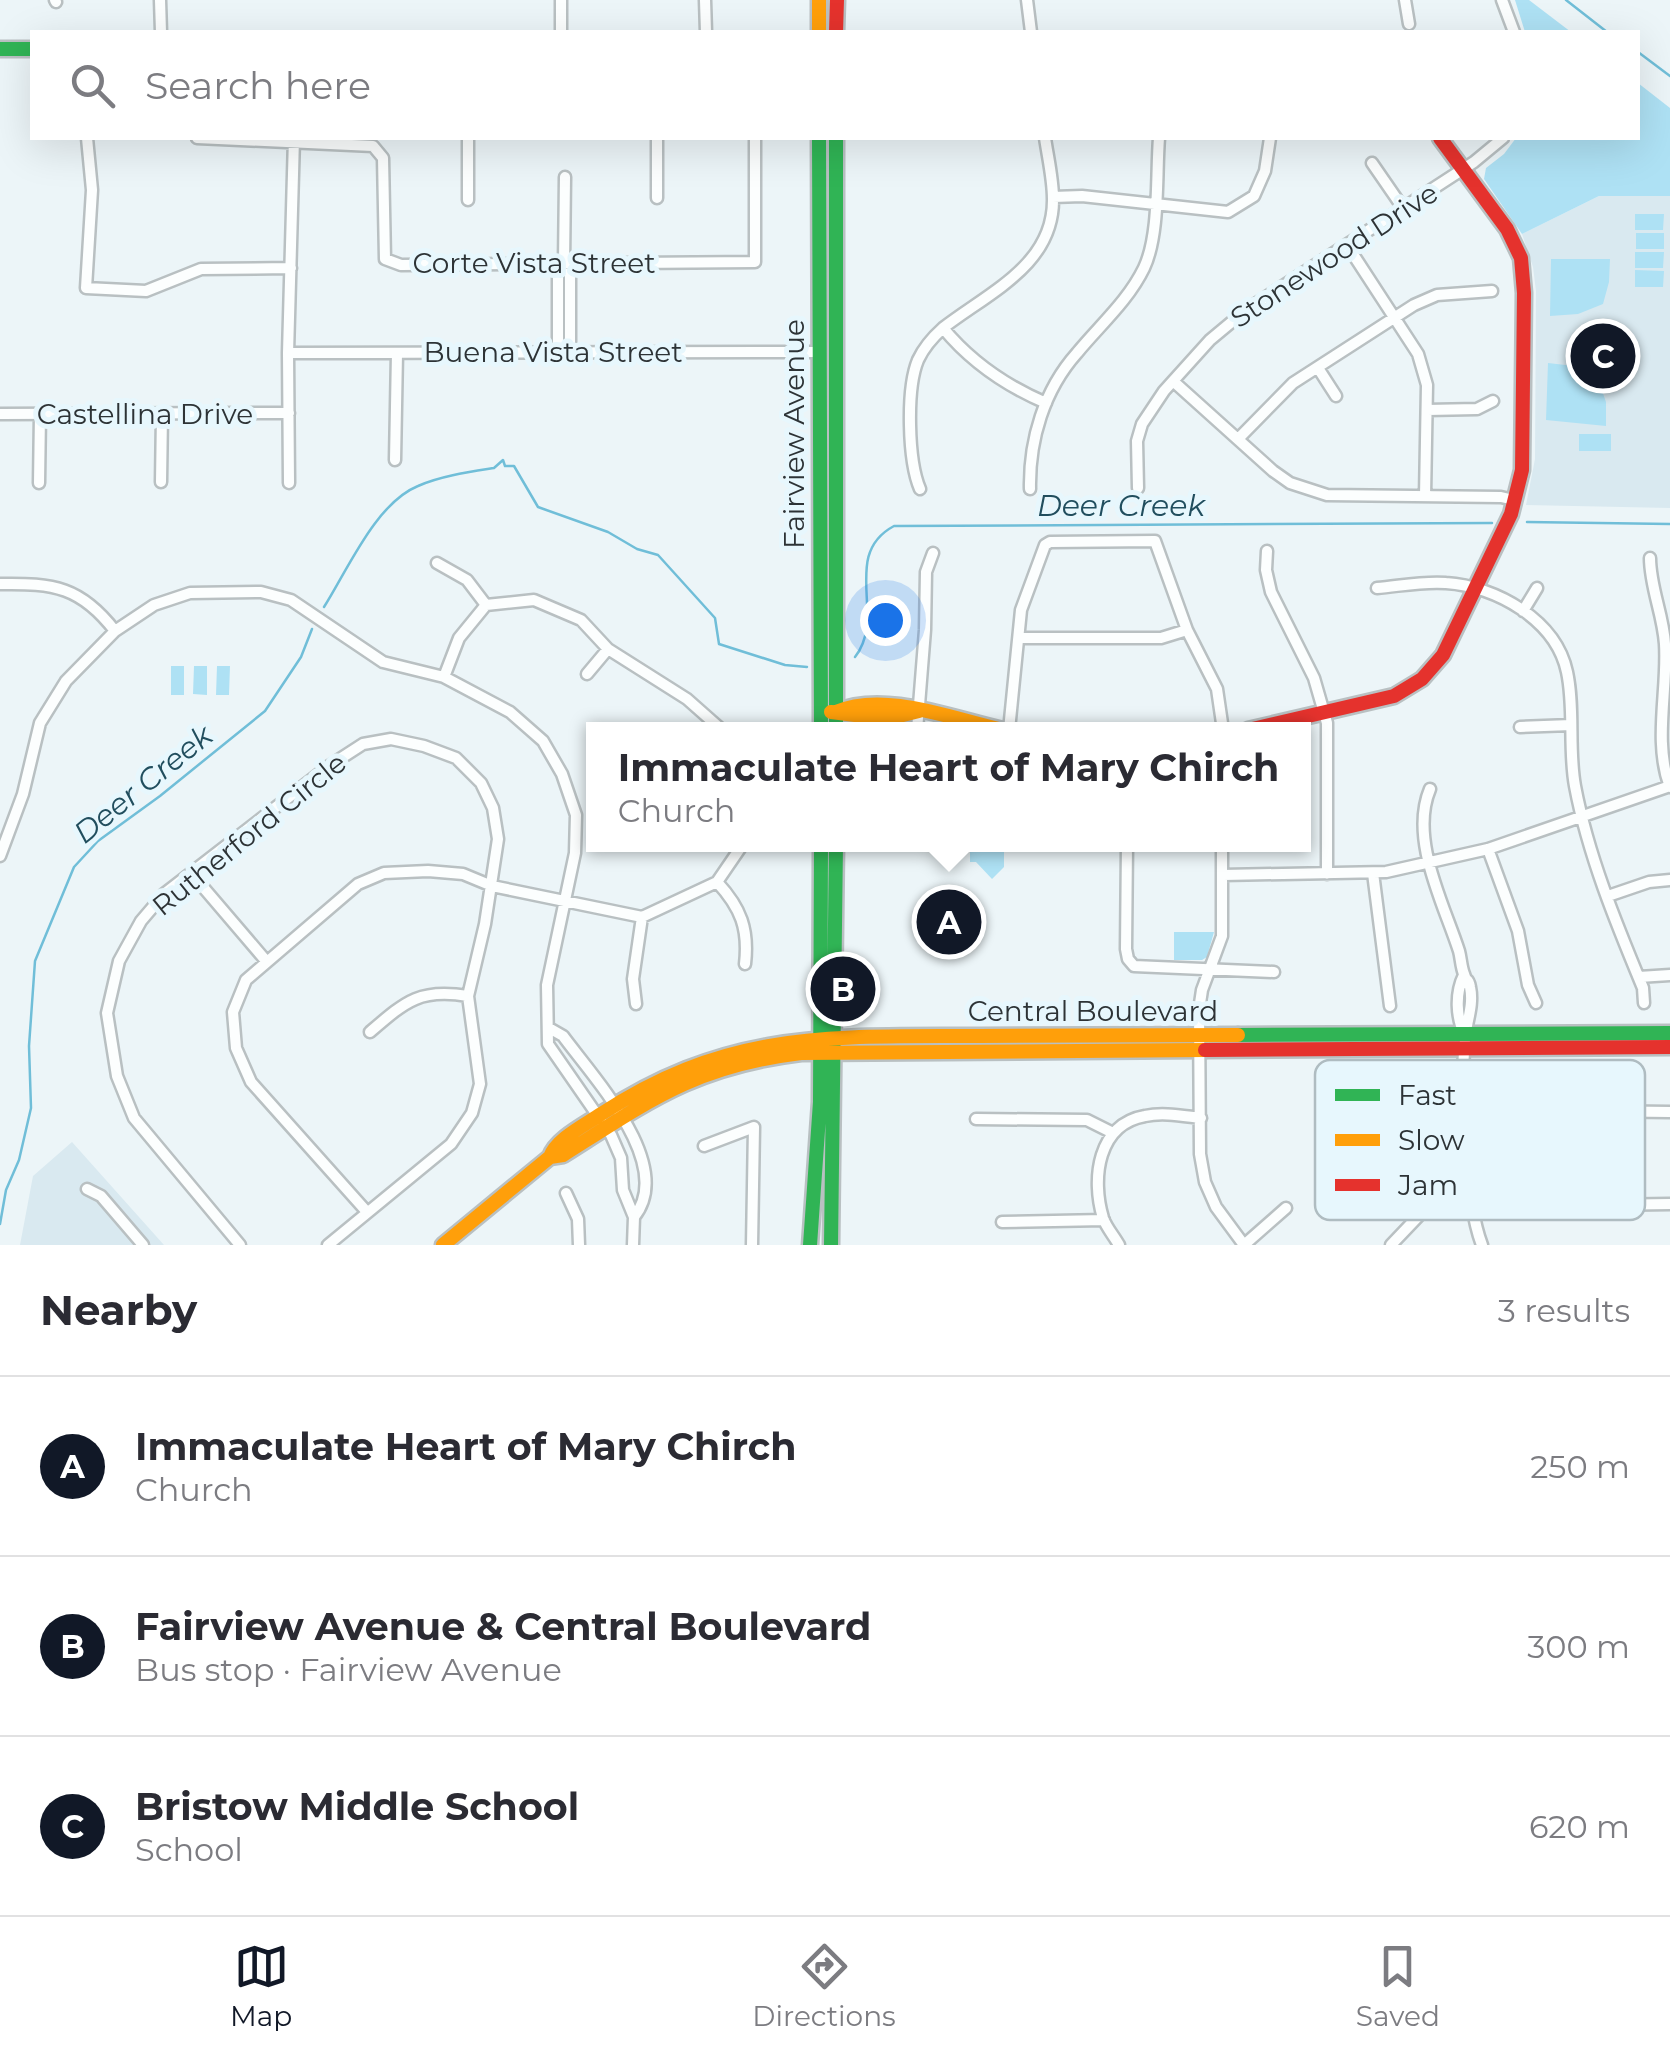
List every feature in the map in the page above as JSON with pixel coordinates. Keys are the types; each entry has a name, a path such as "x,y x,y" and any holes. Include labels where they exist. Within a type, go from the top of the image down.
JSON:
{"street":[{"path":"160,0 161,30"},
{"path":"561,0 561,30"},
{"path":"704,0 706,30"},
{"path":"819,0 819,30"},
{"path":"836,0 836,30"},
{"path":"1027,0 1031,30"},
{"path":"1405,0 1408,24"},
{"path":"1502,0 1513,30"},
{"path":"0,49 30,49"},
{"path":"87,140 92,190 86,288 146,292 201,270 291,268"},
{"path":"289,482 294,140"},
{"name":"Corte Vista Street","path":"305,140 373,146 382,158 385,259 401,264 755,262 755,140"},
{"path":"468,140 468,200"},
{"path":"658,140 658,198"},
{"name":"Fairview Avenue","path":"819,140 819,352 828,712 832,722"},
{"name":"Fairview Avenue","path":"824,722 828,712 836,140"},
{"path":"920,489 913,474 911,393 922,354 942,328 1029,263 1049,228 1054,197 1046,140"},
{"path":"1030,489 1032,453 1046,402 1073,356 1123,302 1145,266 1159,140"},
{"path":"1054,197 1082,196 1228,212 1254,196 1262,182 1270,140"},
{"path":"1284,722 1394,696 1422,679 1443,655 1514,500 1522,470 1522,258 1508,229 1441,140"},
{"name":"Stonewood Drive","path":"1138,488 1137,441 1150,408 1228,323 1491,151 1501,140"},
{"path":"1372,163 1403,208"},
{"path":"564,352 570,273 564,264 565,177"},
{"path":"1347,245 1424,368 1425,496"},
{"path":"1238,439 1277,397 1394,318 1437,296 1492,291"},
{"path":"942,328 985,369 1021,392 1046,402"},
{"name":"Buena Vista Street","path":"288,353 819,352"},
{"path":"394,460 397,353"},
{"path":"1318,368 1336,396"},
{"path":"1172,381 1273,471 1309,492 1514,500"},
{"path":"1427,410 1477,409 1493,401"},
{"name":"Castellina Drive","path":"0,414 289,413"},
{"path":"39,483 40,414"},
{"path":"161,482 162,414"},
{"path":"1007,722 1026,591 1044,545 1155,541 1187,630 1217,689 1222,722"},
{"path":"1267,551 1271,592 1314,678 1324,713 1327,874"},
{"path":"918,722 926,630 926,572 933,553"},
{"path":"1223,875 1373,874 1430,864 1488,849 1670,786 1663,756 1667,706 1665,641 1650,576 1650,558"},
{"path":"436,563 467,580 486,605"},
{"path":"1377,588 1440,582 1476,589 1523,611 1547,631 1568,675 1572,764 1582,817 1639,977 1644,1003"},
{"path":"0,584 59,587 83,598 116,631"},
{"path":"1523,611 1537,588"},
{"path":"0,856 24,794 40,723 66,681 116,631 154,605 190,593 261,592 291,600 384,662 444,677 510,712 543,741 562,774 576,814 576,852 546,985 548,1044 621,1158 624,1190 634,1217 633,1245"},
{"path":"444,677 459,638 486,605 534,600 581,620 608,649 687,698 713,722"},
{"path":"1018,638 1161,638 1187,630"},
{"path":"586,674 608,649"},
{"path":"828,712 847,706 909,706 969,722"},
{"path":"1520,727 1571,725"},
{"name":"Rutherford Circle","path":"240,1245 134,1118 116,1076 107,1013 118,961 141,922 164,894 340,759 363,744 391,739 456,758 481,783 494,808 498,840 492,886 468,996 480,1084 472,1114 450,1144 328,1245"},
{"path":"1430,789 1424,811 1430,864 1464,975 1459,984 1458,1022 1465,1042 1465,1060"},
{"path":"1488,849 1518,931 1528,984 1536,1003"},
{"path":"367,1212 251,1082 236,1048 233,1012 246,980 358,884 384,872 428,870 464,874 492,886 642,918 717,882 738,852"},
{"path":"820,852 831,1245"},
{"path":"810,1245 828,1046 836,852"},
{"path":"1127,852 1128,959 1134,966 1274,972"},
{"path":"1222,852 1222,936 1200,1000 1200,1154 1205,1182 1216,1207 1244,1245 1286,1208"},
{"path":"191,873 267,962"},
{"path":"1373,874 1390,1006"},
{"path":"1608,896 1649,882 1670,880"},
{"path":"717,882 735,901 744,921 745,964"},
{"path":"636,1004 632,980 642,918"},
{"path":"1639,977 1670,975"},
{"path":"370,1032 405,1002 427,993 468,996"},
{"path":"548,1028 563,1036 618,1111 644,1163 646,1190 642,1207 634,1217"},
{"name":"Central Boulevard","path":"1465,1042 1670,1033"},
{"name":"Central Boulevard","path":"442,1245 550,1157 553,1148 618,1111 656,1079 733,1049 1465,1042 1670,1047"},
{"path":"560,1063 576,1053"},
{"path":"574,1083 590,1072"},
{"path":"1645,1112 1670,1112"},
{"path":"1119,1245 1104,1220 1099,1159 1111,1132 1144,1116 1200,1118"},
{"path":"976,1120 1087,1120 1111,1132"},
{"path":"704,1146 754,1127 752,1245"},
{"path":"622,1168 644,1163"},
{"path":"88,1189 101,1196 143,1245"},
{"path":"624,1190 646,1190"},
{"path":"566,1193 578,1219 579,1245"},
{"path":"1645,1204 1670,1204"},
{"path":"1002,1222 1104,1220"},
{"path":"1391,1245 1415,1220"},
{"path":"1476,1220 1482,1245"}],"shaded area":[{"path":"1515,0 1529,0 1568,30 1524,30"},
{"path":"1640,85 1670,108 1670,196 1599,196 1522,234 1484,179 1486,168 1514,140 1640,140"},
{"path":"1599,196 1670,196 1670,508 1526,505 1535,459 1536,291 1522,234"},
{"path":"1635,214 1664,214 1663,230 1635,230"},
{"path":"1636,233 1664,233 1664,249 1636,249"},
{"path":"1635,252 1664,252 1663,268 1635,268"},
{"path":"1551,259 1610,259 1603,304 1578,314 1550,316"},
{"path":"1635,270 1664,271 1663,287 1635,287"},
{"path":"1548,363 1574,366 1598,379 1606,402 1606,426 1546,420"},
{"path":"1579,434 1611,434 1611,451 1579,451"},
{"path":"171,666 184,666 184,695 171,695"},
{"path":"194,666 207,666 207,695 193,694"},
{"path":"217,666 230,666 229,695 216,695"},
{"path":"970,852 1004,852 1004,867 992,879 976,862 970,862"},
{"path":"1174,932 1214,932 1207,957 1174,960"},
{"path":"72,1142 164,1245 20,1245 33,1176"}],"waterway":[{"path":"1566,0 1604,30"},
{"path":"1640,54 1670,76"},
{"name":"Deer Creek","path":"324,607 364,539 403,495 436,480 494,468 503,460 505,466 514,466 538,507 658,555 715,618 719,644 785,665 807,667"},
{"name":"Deer Creek","path":"1527,522 1670,524"},
{"name":"Deer Creek","path":"855,657 867,624 866,570 870,553 878,538 894,526 1492,523"},
{"name":"Deer Creek","path":"0,1224 31,1108 29,1046 35,961 74,867 98,841 265,711 301,657 312,629"}],"traffic: fast":[{"path":"0,49 30,49"},
{"path":"819,140 821,722"},
{"path":"836,140 836,722"},
{"path":"810,1245 820,1102 821,852"},
{"path":"831,1245 836,852"},
{"path":"1238,1035 1670,1033"}],"traffic: slow":[{"path":"819,0 819,30"},
{"path":"836,712 875,704 972,722"},
{"path":"831,712 887,719 919,711"},
{"path":"443,1245 550,1157 558,1144 579,1128 649,1086 739,1052 829,1039 877,1037 1238,1035"},
{"path":"550,1157 563,1155 675,1088 702,1076 764,1059 801,1053 1205,1050"}],"traffic: jam":[{"path":"836,30 837,0"},
{"path":"1282,722 1394,696 1422,679 1443,655 1511,514 1522,470 1521,258 1507,229 1441,140"},
{"path":"1205,1050 1670,1047"}],"place":[{"name":"Bristow Middle School","path":"1603,356"},
{"name":"Immaculate Heart of Mary Chirch","path":"949,922"},
{"name":"Fairview Avenue & Central Boulevard","path":"843,989"}]}
